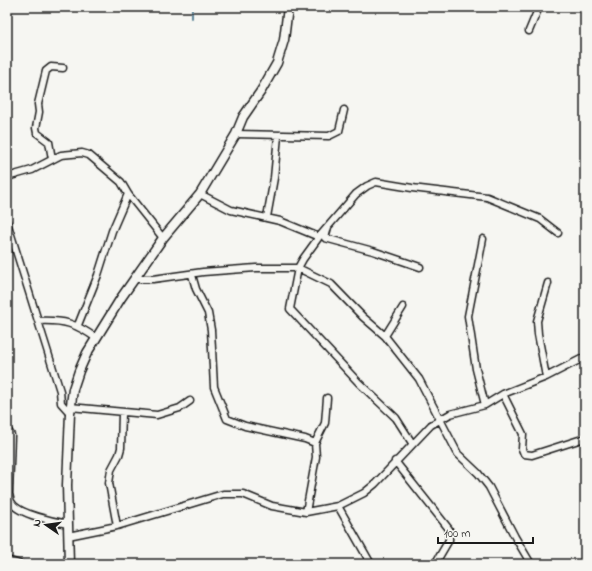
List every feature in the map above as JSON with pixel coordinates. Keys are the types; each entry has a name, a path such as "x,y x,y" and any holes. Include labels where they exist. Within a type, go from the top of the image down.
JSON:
{"street":[{"path":"69,564 68,524 70,410 73,389 79,371 96,338 134,279 163,238 200,194 236,134 243,117 262,91 277,63 284,40 288,7"},
{"path":"529,31 539,7"},
{"path":"52,159 49,142 37,133 36,128 40,112 38,104 46,71 51,67 63,68"},
{"path":"236,134 323,137 336,134 339,131 344,110"},
{"path":"267,217 274,178 278,136"},
{"path":"7,177 32,170 61,155 74,152 89,155 121,182 128,194 163,238"},
{"path":"412,443 396,418 359,383 318,338 292,313 290,304 296,285 298,268 318,237 356,194 367,186 376,182 487,197 540,219 558,233"},
{"path":"78,325 98,275 112,231 128,194"},
{"path":"200,194 231,210 267,217 318,237"},
{"path":"7,222 60,391 61,403 70,410 164,414 190,401"},
{"path":"328,226 325,238 373,251 420,267"},
{"path":"483,239 468,316 476,369 485,405"},
{"path":"134,279 153,279 192,275 203,272 256,268 298,268 331,284 363,317 385,336 419,380 458,454 478,473 489,487 515,538 531,564"},
{"path":"192,275 196,289 203,300 208,313 211,330 214,387 227,420 245,426 305,439 315,443"},
{"path":"546,377 537,321 548,283"},
{"path":"385,336 404,307"},
{"path":"38,321 78,325 96,338"},
{"path":"68,536 117,526 223,494 243,494 272,506 306,512 338,506 364,493 431,425 450,414 485,405 503,394 546,377 585,357"},
{"path":"503,394 523,434 522,449 524,454 532,455 585,438"},
{"path":"306,512 316,457 315,443 324,423 327,398"},
{"path":"117,526 109,483 111,470 120,455 122,413"},
{"path":"7,429 11,435 9,494 12,503 16,508 42,518 68,524"},
{"path":"395,461 449,529 449,540 435,564"},
{"path":"338,506 371,564"},
{"path":"7,560 20,564"}],"waterway":[{"path":"192,7 192,18"},
{"path":"581,564 585,563"}]}
